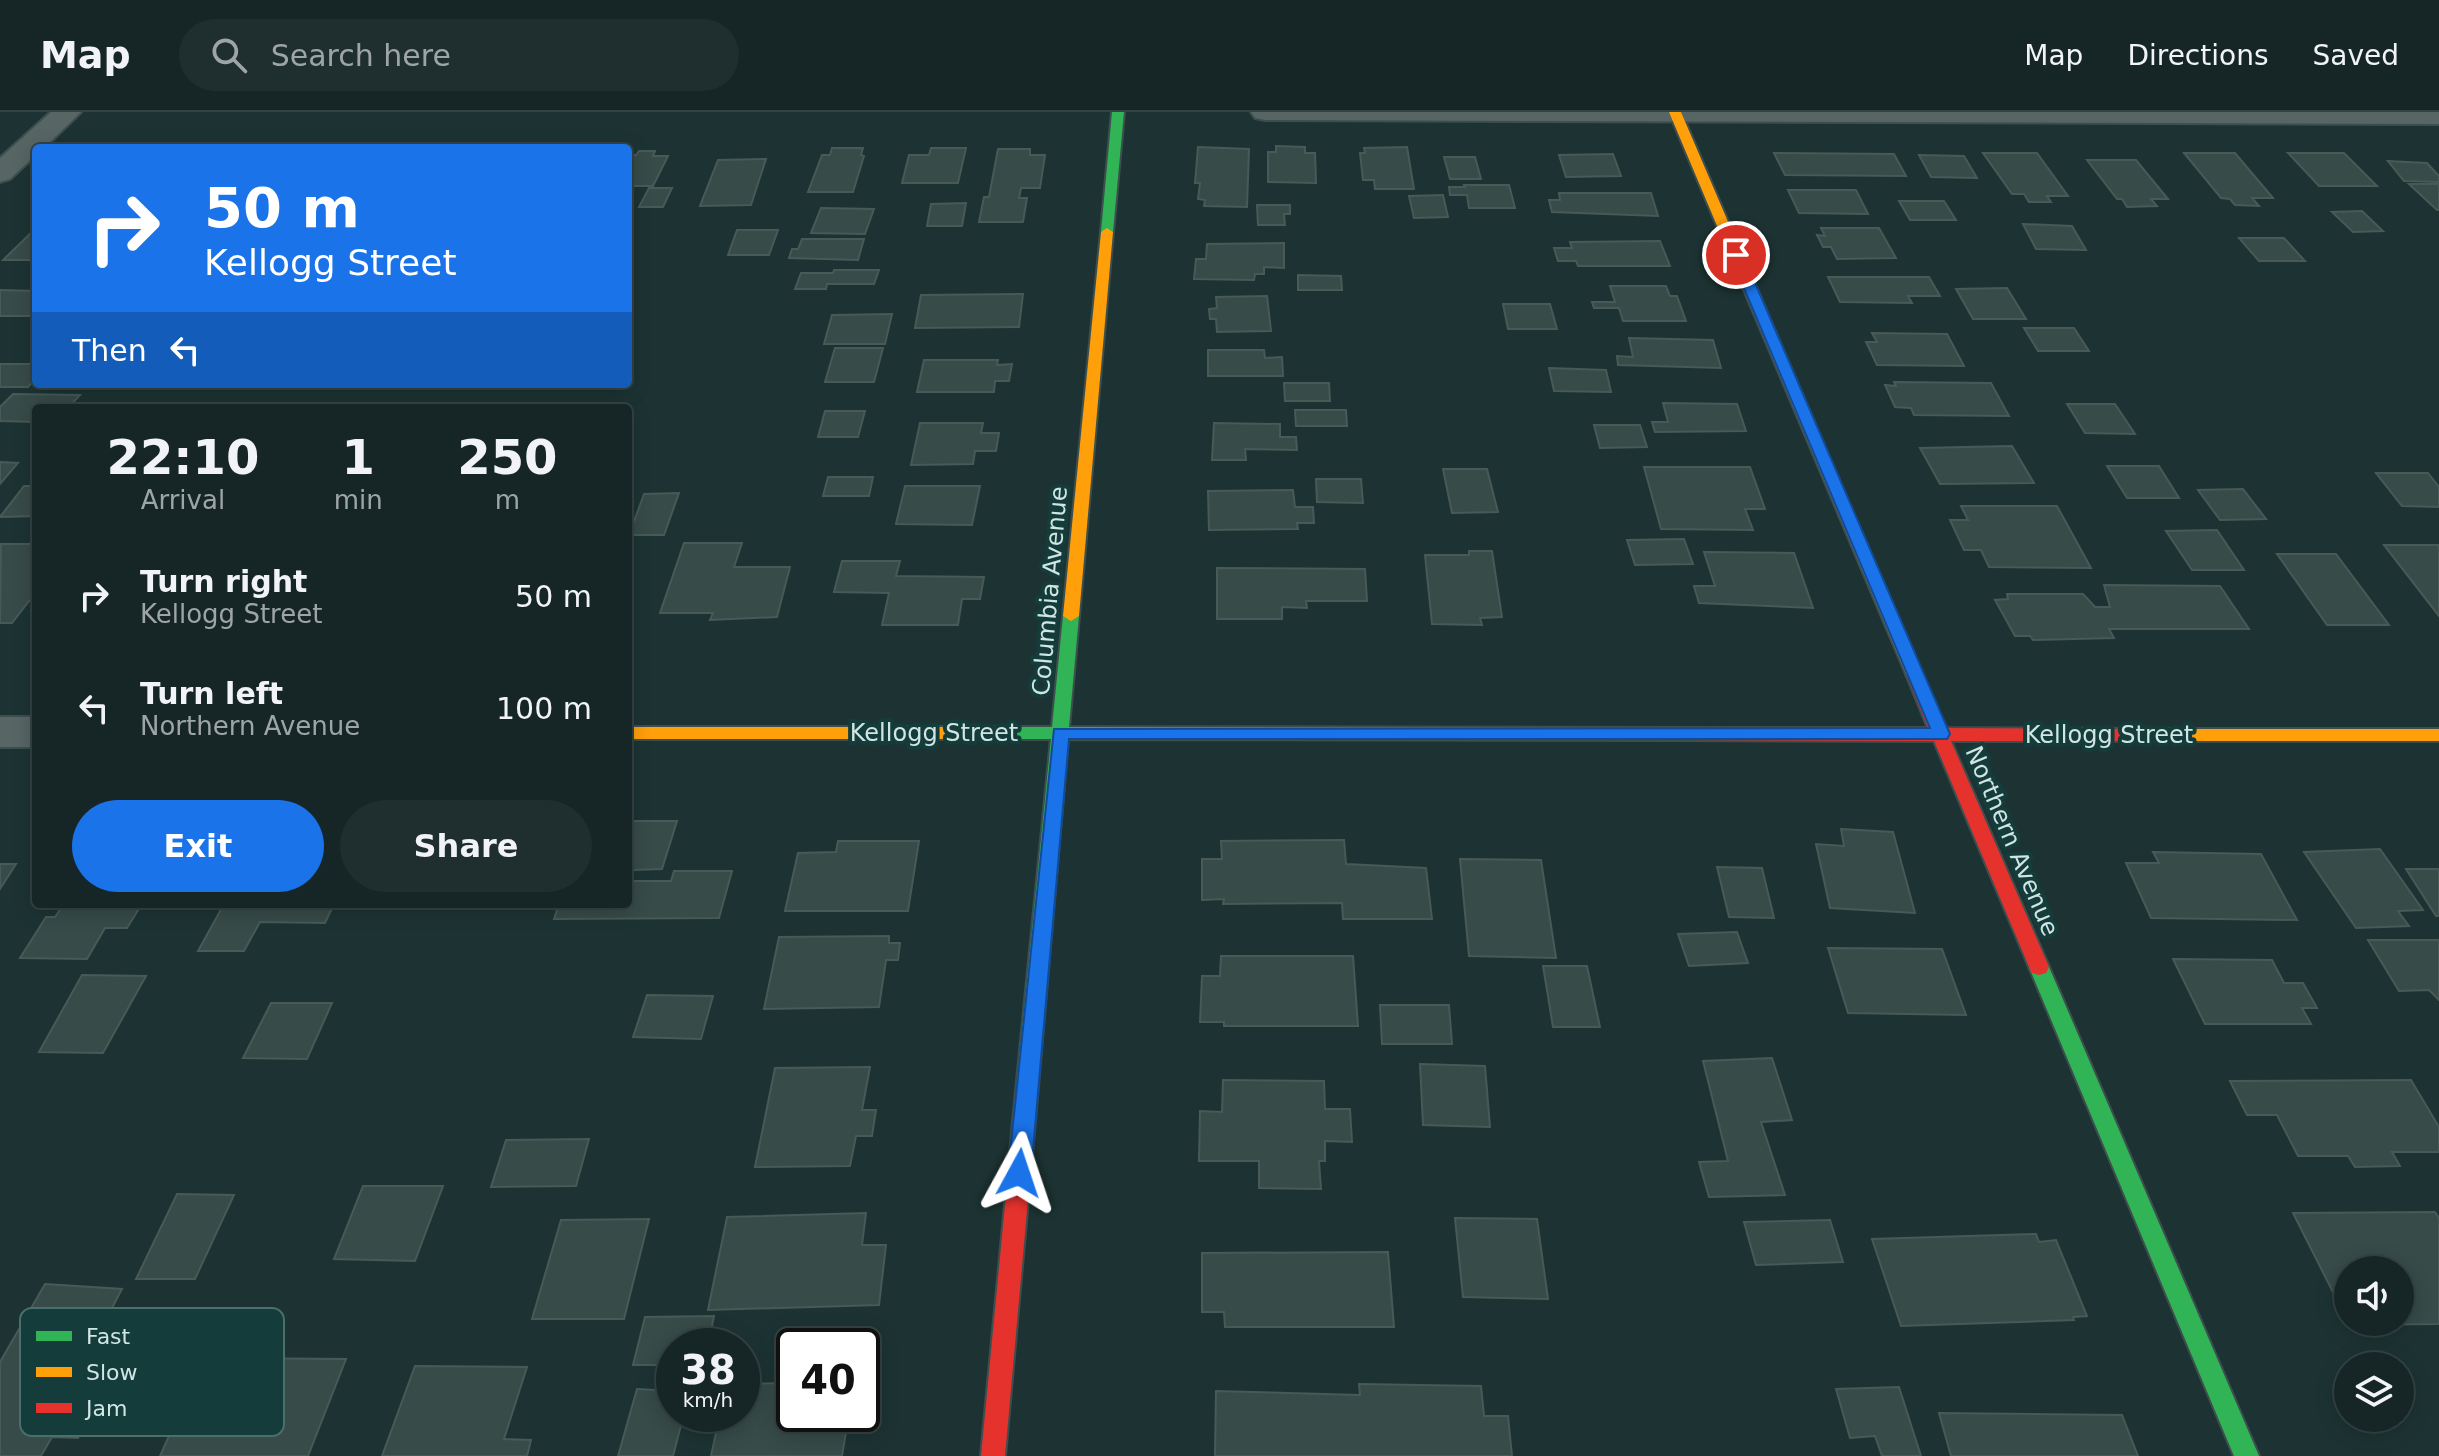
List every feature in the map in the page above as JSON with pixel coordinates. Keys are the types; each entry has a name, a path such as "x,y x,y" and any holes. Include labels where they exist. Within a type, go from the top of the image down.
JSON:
{"street":[{"path":"0,173 67,112"},
{"name":"Columbia Avenue","path":"993,1456 1118,112"},
{"path":"1265,112 2439,116"},
{"name":"Northern Avenue","path":"1676,113 2247,1456"},
{"path":"0,732 32,732"},
{"name":"Kellogg Street","path":"632,733 2439,735"}],"building":[{"path":"1276,146 1305,147 1305,153 1315,153 1316,183 1268,182 1268,152 1276,152"},
{"path":"1198,147 1249,149 1247,207 1204,206 1205,200 1198,199 1200,183 1195,183"},
{"path":"1407,147 1414,189 1375,189 1374,180 1363,180 1360,153 1365,153 1364,148"},
{"path":"832,148 863,148 861,155 864,156 853,192 808,192 822,155 830,155"},
{"path":"931,148 966,148 958,183 902,183 909,155 929,155"},
{"path":"998,149 1030,149 1030,155 1045,155 1040,188 1021,188 1019,198 1027,198 1023,222 979,222 984,197 989,197"},
{"path":"639,151 655,151 653,156 668,156 653,186 632,186 632,155"},
{"path":"1774,153 1894,154 1906,176 1785,175"},
{"path":"1983,153 2037,153 2068,196 2047,196 2051,202 2029,202 2024,194 2012,194"},
{"path":"2184,153 2235,153 2273,198 2252,198 2259,206 2235,205 2230,199 2221,198"},
{"path":"2288,153 2344,153 2377,186 2319,186"},
{"path":"1613,154 1621,176 1566,177 1559,155"},
{"path":"1919,155 1964,156 1977,178 1931,177"},
{"path":"1444,157 1475,157 1481,179 1450,179"},
{"path":"766,159 751,205 700,206 718,160"},
{"path":"2087,160 2136,160 2168,199 2151,199 2157,206 2127,207 2122,199 2117,199"},
{"path":"2388,161 2427,163 2439,176 2439,182 2404,181"},
{"path":"2409,184 2439,184 2439,210 2437,210"},
{"path":"1509,185 1515,208 1469,208 1467,195 1450,195 1449,187"},
{"path":"649,188 672,188 663,207 639,207"},
{"path":"1788,190 1856,190 1868,214 1799,213"},
{"path":"1559,193 1651,193 1658,216 1552,212 1549,200 1560,200"},
{"path":"1443,195 1448,217 1414,218 1409,196"},
{"path":"1899,201 1944,201 1956,220 1910,220"},
{"path":"966,203 962,226 927,226 931,204"},
{"path":"1257,205 1290,205 1290,214 1284,214 1285,225 1258,225"},
{"path":"821,208 874,209 865,234 811,233"},
{"path":"2362,211 2383,231 2353,232 2332,212"},
{"path":"2023,224 2072,226 2086,250 2036,249"},
{"path":"1821,228 1879,228 1896,258 1837,259 1831,247 1823,247 1817,235 1825,236"},
{"path":"737,230 778,230 769,255 728,255"},
{"path":"32,232 32,260 3,260"},
{"path":"2239,238 2284,238 2305,261 2259,261"},
{"path":"802,239 864,239 858,260 789,258 792,249 798,249"},
{"path":"1660,241 1670,266 1578,266 1576,261 1558,261 1554,248 1572,248 1570,242"},
{"path":"1284,243 1284,268 1264,267 1264,274 1255,274 1254,280 1194,279 1196,259 1206,259 1207,244"},
{"path":"834,270 879,270 874,284 827,284 826,289 795,289 801,273 833,273"},
{"path":"1298,275 1341,276 1342,290 1298,290"},
{"path":"1828,277 1929,277 1940,296 1908,296 1912,303 1840,302"},
{"path":"1610,286 1666,286 1670,296 1677,296 1686,321 1623,321 1619,308 1594,308 1592,302 1615,302"},
{"path":"2007,288 2026,319 1973,319 1956,289"},
{"path":"0,290 32,291 32,313 29,316 0,316"},
{"path":"1023,294 1019,327 915,328 921,295"},
{"path":"1267,296 1271,331 1217,332 1216,319 1210,319 1209,309 1217,308 1216,297"},
{"path":"1503,304 1550,304 1557,329 1508,329"},
{"path":"892,314 885,344 824,344 832,315"},
{"path":"2024,328 2074,328 2089,351 2038,351"},
{"path":"1872,333 1947,334 1964,366 1877,365 1866,342 1877,342"},
{"path":"1629,338 1713,340 1721,368 1618,365 1617,356 1633,357"},
{"path":"835,348 883,348 874,382 825,382"},
{"path":"1208,350 1264,350 1265,358 1282,357 1283,376 1208,376"},
{"path":"924,360 998,360 997,365 1012,364 1009,381 995,381 994,392 917,392"},
{"path":"0,364 32,364 32,382 28,387 0,387"},
{"path":"1549,368 1606,370 1611,392 1554,391"},
{"path":"1894,382 1991,383 2009,416 1914,415 1911,408 1895,407 1885,385 1896,386"},
{"path":"1284,383 1329,383 1330,401 1285,401"},
{"path":"13,394 80,395 72,404 32,404 32,422 0,421 0,407"},
{"path":"1663,403 1737,404 1746,431 1655,432 1652,422 1668,422"},
{"path":"2067,404 2115,404 2135,434 2085,433"},
{"path":"1295,410 1346,410 1347,426 1296,426"},
{"path":"825,411 865,411 858,437 818,437"},
{"path":"920,423 983,423 981,433 999,433 996,451 975,451 973,464 911,465"},
{"path":"1214,423 1280,424 1280,437 1296,437 1297,450 1245,449 1246,460 1212,460"},
{"path":"1594,425 1640,425 1647,447 1600,448"},
{"path":"2012,446 2034,483 1940,484 1920,448"},
{"path":"0,462 18,463 0,484"},
{"path":"2107,466 2159,466 2179,498 2127,498"},
{"path":"1644,467 1750,467 1765,509 1745,509 1753,530 1661,529"},
{"path":"1443,469 1487,469 1498,512 1452,513"},
{"path":"2376,473 2428,473 2439,487 2439,507 2402,506"},
{"path":"828,477 873,477 869,496 823,496"},
{"path":"1316,479 1361,479 1363,503 1317,502"},
{"path":"24,486 32,486 32,516 0,517"},
{"path":"905,486 980,486 972,525 896,524"},
{"path":"2243,489 2266,519 2220,520 2198,490"},
{"path":"1293,490 1295,507 1313,507 1314,523 1297,523 1298,529 1209,530 1208,491"},
{"path":"679,493 664,535 632,535 644,494"},
{"path":"1961,506 2057,506 2091,568 1989,567 1981,550 1964,550 1950,520 1968,520"},
{"path":"2217,530 2244,570 2192,570 2166,531"},
{"path":"1684,539 1693,564 1635,565 1627,540"},
{"path":"684,543 742,543 734,567 790,567 777,617 710,620 713,613 660,613"},
{"path":"1,544 32,544 32,597 12,623 0,623"},
{"path":"2384,545 2439,545 2439,616"},
{"path":"1469,551 1492,551 1502,617 1480,618 1482,625 1432,624 1425,555 1469,555"},
{"path":"1704,552 1794,553 1813,608 1699,603 1694,586 1715,586"},
{"path":"2277,554 2336,554 2389,625 2327,625"},
{"path":"842,561 900,561 896,576 984,577 980,599 962,599 958,625 882,625 889,593 834,592"},
{"path":"1217,568 1365,569 1367,601 1306,601 1307,608 1282,607 1282,619 1217,619"},
{"path":"2104,585 2220,586 2249,629 2109,629 2114,638 2033,640 2030,636 2015,636 1995,600 2008,599 2007,594 2083,594 2095,607 2110,607"},
{"path":"632,821 677,821 662,869 633,870 632,873"},
{"path":"1841,829 1893,832 1915,913 1830,908 1816,844 1844,846"},
{"path":"1344,840 1346,864 1426,868 1432,919 1343,919 1342,903 1223,904 1224,899 1202,900 1202,859 1222,859 1221,841"},
{"path":"838,841 919,841 908,911 785,911 798,853 836,852"},
{"path":"2380,849 2423,910 2398,911 2409,926 2356,928 2304,852"},
{"path":"2153,852 2261,854 2297,920 2151,918 2126,863 2159,863"},
{"path":"1460,859 1541,860 1556,958 1469,956"},
{"path":"0,864 16,864 0,889"},
{"path":"1717,867 1762,868 1774,918 1729,917"},
{"path":"2406,869 2439,869 2439,916 2436,916"},
{"path":"674,871 732,871 719,918 554,919 558,908 632,908 632,881 671,881"},
{"path":"61,908 140,908 127,928 105,928 87,959 20,958 46,917 55,917"},
{"path":"222,908 332,908 325,923 260,922 244,951 198,951"},
{"path":"1737,932 1748,963 1689,966 1678,934"},
{"path":"889,936 889,943 900,943 898,960 886,960 879,1007 764,1009 779,937"},
{"path":"2368,940 2439,940 2439,1000 2429,990 2399,991"},
{"path":"1828,948 1942,949 1966,1015 1848,1013"},
{"path":"1221,956 1353,956 1358,1026 1224,1026 1224,1022 1200,1022 1202,976 1220,976"},
{"path":"2173,959 2272,960 2284,983 2303,983 2317,1008 2302,1008 2311,1024 2205,1024"},
{"path":"1543,966 1587,966 1600,1027 1553,1027"},
{"path":"82,975 146,976 103,1053 39,1052"},
{"path":"647,995 713,996 701,1039 633,1037"},
{"path":"271,1003 332,1003 307,1059 243,1058"},
{"path":"1380,1005 1449,1005 1452,1044 1382,1044"},
{"path":"1772,1058 1792,1120 1761,1122 1785,1195 1709,1197 1699,1162 1728,1161 1703,1061"},
{"path":"1420,1064 1485,1066 1490,1127 1423,1125"},
{"path":"870,1067 862,1110 876,1110 872,1136 856,1136 850,1166 755,1167 775,1068"},
{"path":"1223,1080 1324,1081 1325,1109 1350,1109 1352,1142 1325,1141 1325,1161 1319,1161 1321,1189 1259,1188 1259,1161 1199,1161 1200,1111 1222,1112"},
{"path":"2411,1080 2439,1127 2439,1152 2392,1152 2400,1166 2355,1167 2348,1156 2298,1156 2277,1115 2247,1115 2230,1081"},
{"path":"589,1139 576,1186 491,1187 506,1140"},
{"path":"363,1186 443,1186 415,1261 334,1259"},
{"path":"177,1194 234,1195 195,1279 136,1279"},
{"path":"2435,1212 2439,1218 2439,1324 2414,1324 2414,1256 2334,1256 2334,1295 2293,1213"},
{"path":"866,1213 862,1245 886,1245 879,1305 708,1310 727,1217"},
{"path":"1455,1218 1537,1219 1548,1299 1463,1297"},
{"path":"649,1219 624,1319 532,1319 561,1220"},
{"path":"1830,1220 1843,1262 1756,1265 1744,1222"},
{"path":"2036,1234 2039,1242 2056,1240 2087,1316 2073,1317 2074,1320 1901,1326 1872,1239"},
{"path":"1388,1252 1394,1327 1225,1327 1224,1312 1202,1312 1202,1253"},
{"path":"45,1284 122,1289 112,1308 31,1308"},
{"path":"714,1316 712,1328 656,1328 656,1365 633,1365 645,1317"},
{"path":"20,1327 20,1436 79,1436 78,1438 52,1437 41,1456 0,1456 0,1362"},
{"path":"284,1358 346,1359 308,1456 160,1456 169,1436 284,1436"},
{"path":"415,1366 527,1367 504,1439 531,1440 527,1456 382,1456"},
{"path":"776,1383 776,1432 846,1432 842,1456 711,1456 716,1432 760,1432 760,1384"},
{"path":"1359,1384 1481,1386 1484,1416 1508,1416 1512,1456 1215,1456 1216,1391 1360,1395"},
{"path":"1899,1387 1921,1456 1882,1456 1875,1436 1850,1438 1836,1389"},
{"path":"637,1389 656,1390 656,1432 679,1432 673,1456 618,1456"},
{"path":"1939,1413 2122,1415 2138,1456 1951,1456"}],"traffic: fast":[{"path":"1107,232 1118,112"},
{"path":"1024,1121 1071,616"},
{"path":"996,733 1684,734"},
{"path":"2039,967 2247,1456"}],"traffic: slow":[{"path":"1675,112 1914,674"},
{"path":"1071,616 1107,232"},
{"path":"632,733 996,733"},
{"path":"2173,735 2439,735"}],"traffic: jam":[{"path":"1914,674 2039,967"},
{"path":"1684,734 2173,735"},
{"path":"993,1456 1024,1121"}],"route":[{"path":"1019,1173 1061,733 1941,734 1736,255"}]}
